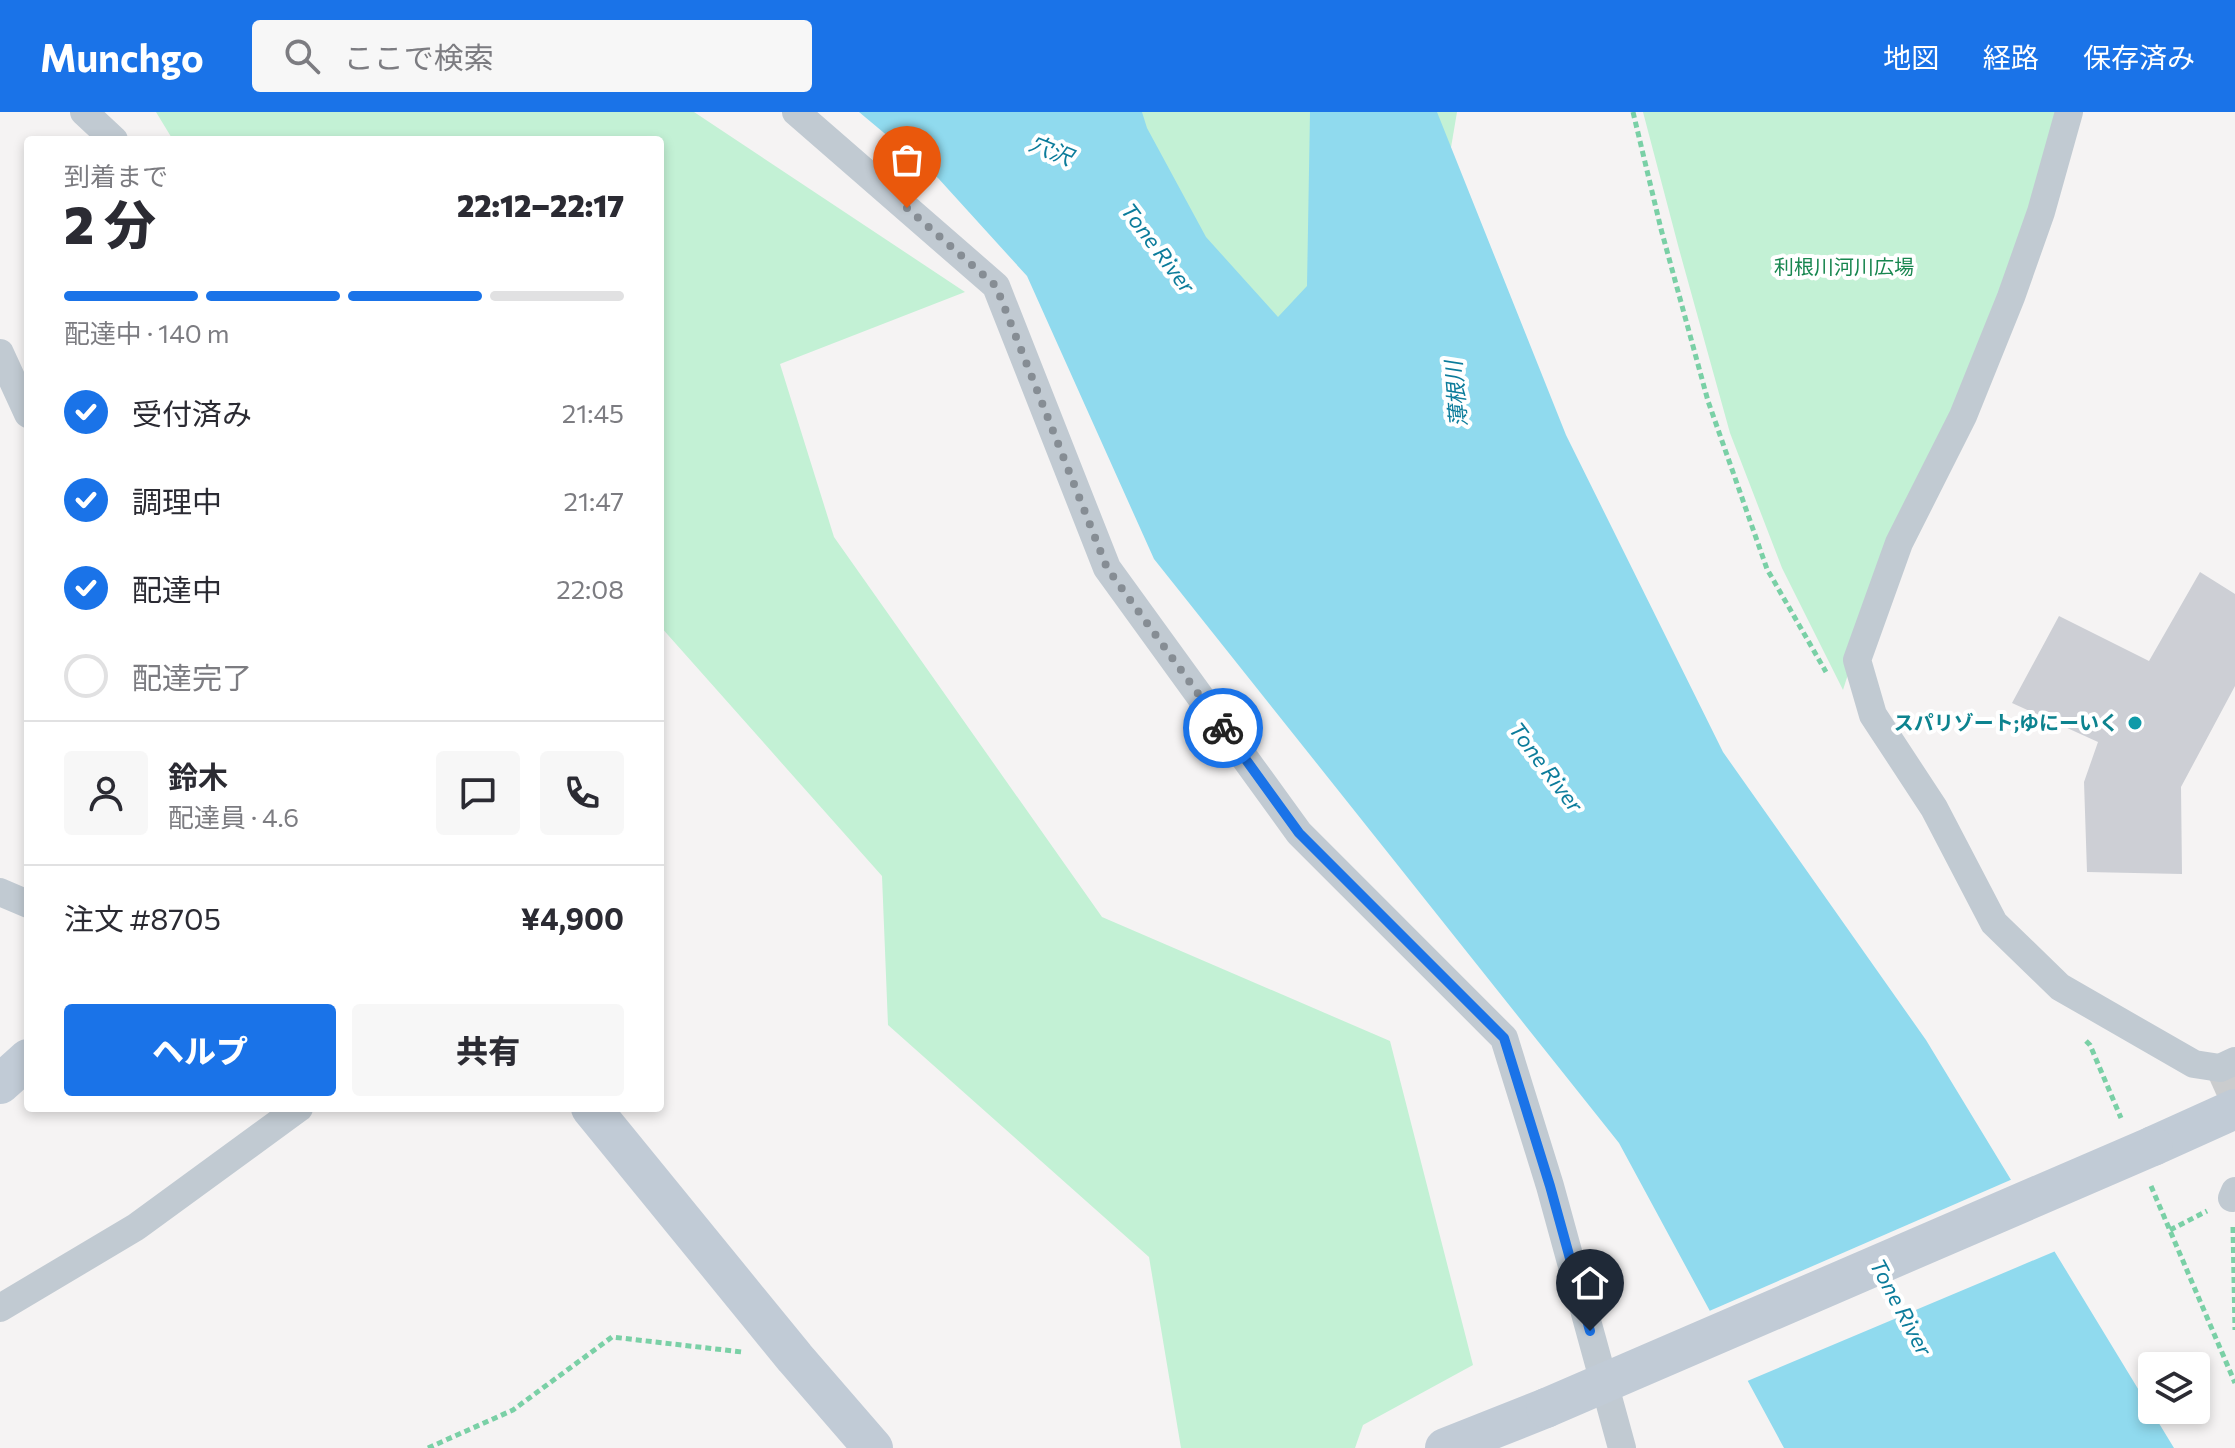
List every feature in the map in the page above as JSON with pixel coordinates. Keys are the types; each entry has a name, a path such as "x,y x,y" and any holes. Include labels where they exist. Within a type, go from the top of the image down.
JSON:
{"street":[{"path":"84,112 110,136"},
{"path":"796,112 996,286 1107,568 1299,833 1504,1038 1550,1186 1622,1448"},
{"path":"2069,112 2041,212 2011,297 1963,416 1899,543 1857,660 1873,715 1934,808 1994,923 2060,987 2194,1064 2225,1066"},
{"path":"0,353 24,405"},
{"path":"0,892 24,902"},
{"path":"0,1084 24,1063"},
{"path":"1445,1448 1546,1408 2235,1109"},
{"path":"0,1308 136,1227 294,1112"},
{"path":"594,1112 795,1358 873,1448"}],"path":[{"path":"2169,1230 2234,1194 2235,1330"},
{"path":"428,1448 513,1410 612,1337 795,1358"}],"green space":[{"path":"156,112 694,112 965,292 780,364 834,537 1102,917 1390,1041 1473,1365 1363,1425 1355,1448 1181,1448 1149,1257 888,1025 882,876 664,631 664,136 171,136"},
{"path":"1003,112 1457,112 1360,686"},
{"name":"利根川河川広場","path":"1643,112 2065,112 1967,385 1892,536 1843,690 1782,568 1730,433"}],"water":[{"path":"859,112 1142,112 1147,128 1206,237 1278,317 1307,286 1310,112 1437,112 1566,435 1723,752 1926,1040 2138,1389 2138,1424 2159,1424 2174,1448 1784,1448 1619,1143 1154,559 1027,276 938,178"}],"pier":[{"path":"2015,1178 2058,1250 1745,1382 1707,1312"}],"building":[{"name":"スパリゾート;ゆにーいく","path":"2200,572 2235,594 2235,686 2181,787 2182,874 2087,872 2084,782 2098,742 2012,703 2059,616 2149,661"}],"tunnel":[{"path":"2221,1071 2235,1102"}],"way so far":[{"path":"907,208 996,286 1107,568 1223,728"}],"place":[{"name":"スパリゾート;ゆにーいく","path":"2135,723"}],"route":[{"path":"1223,728 1299,833 1504,1038 1550,1186 1590,1331"}],"water label":[{"name":"穴沢","path":"1051,150"},
{"name":"Tone River","path":"1158,248"},
{"name":"薄根川","path":"1456,394"},
{"name":"Tone River","path":"1546,767"},
{"name":"Tone River","path":"1901,1307"}]}
